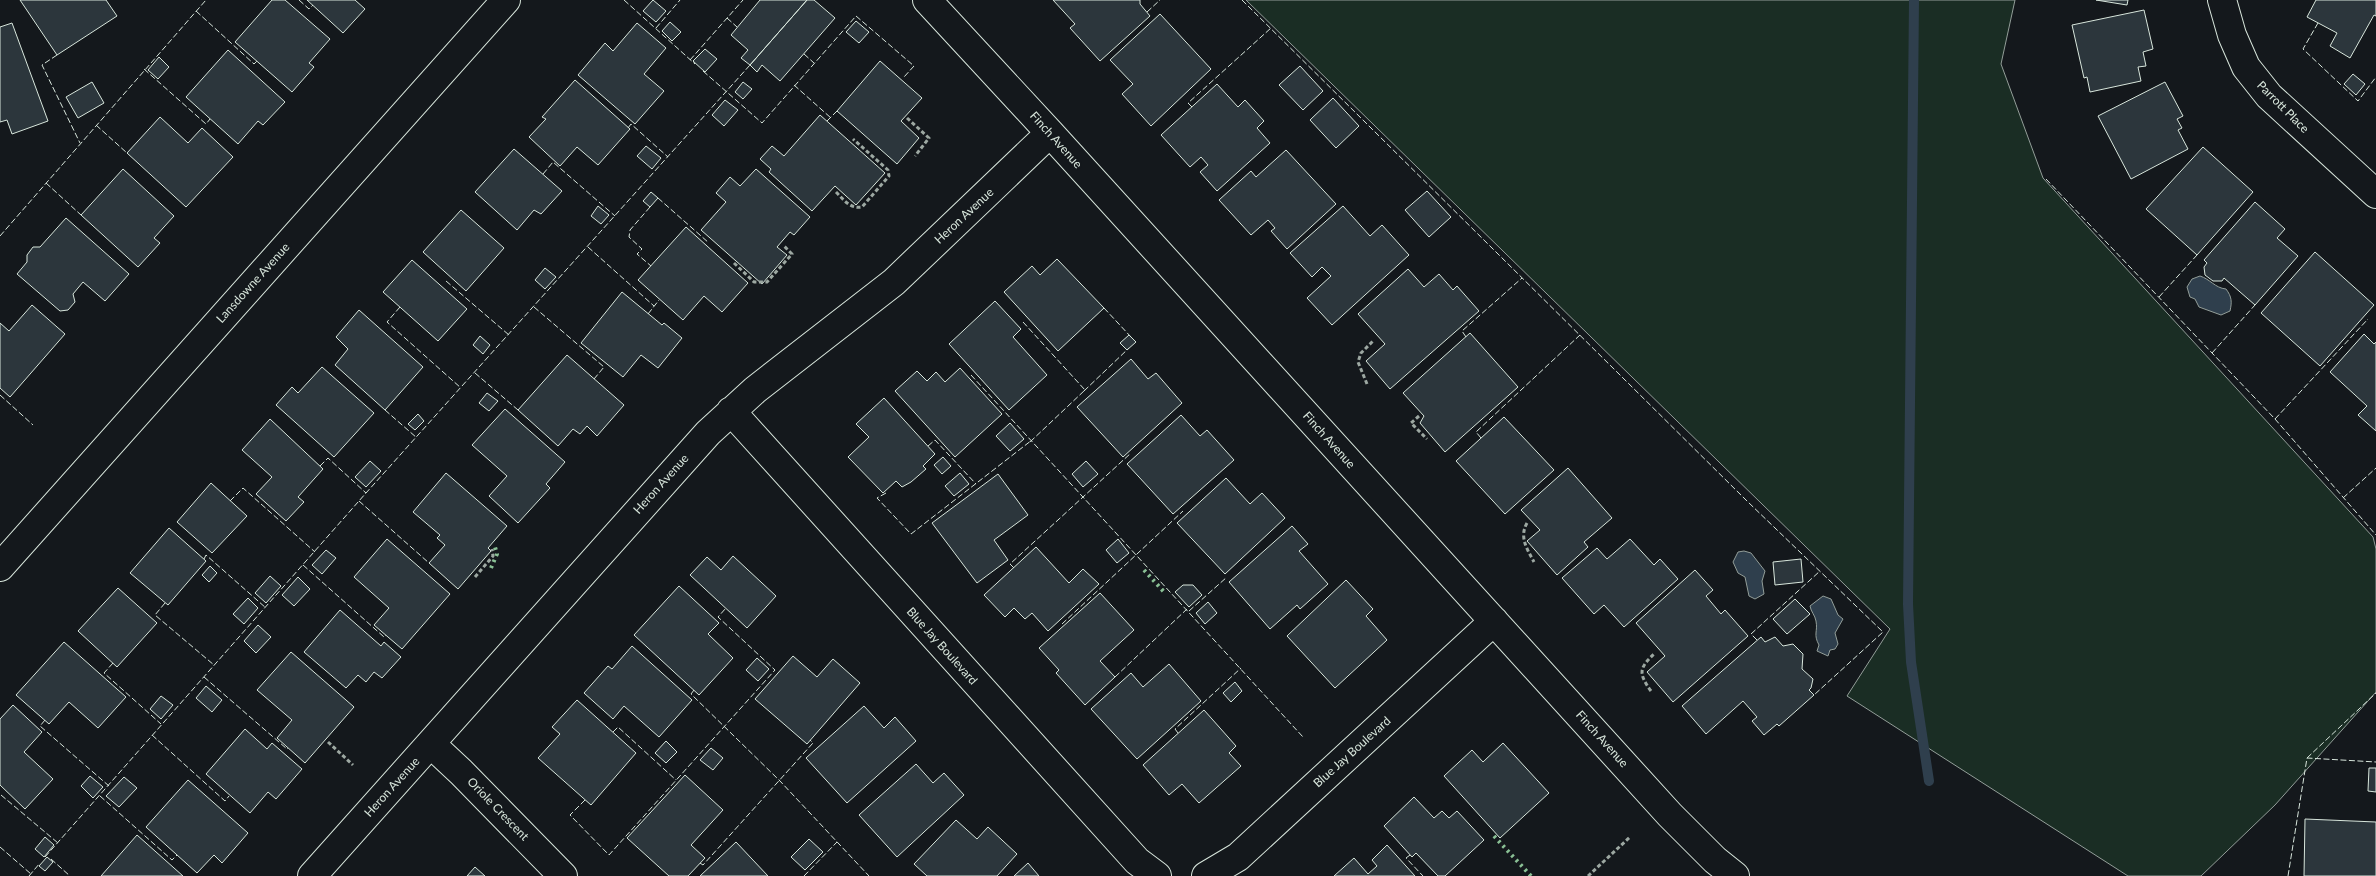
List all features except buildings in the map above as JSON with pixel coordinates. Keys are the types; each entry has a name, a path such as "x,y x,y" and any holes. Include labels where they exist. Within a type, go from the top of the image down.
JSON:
{"street":[{"name":"Lansdowne Avenue","path":"0,566 506,0"},
{"name":"Finch Avenue","path":"927,0 1670,815 1715,860 1735,876"},
{"name":"Parrott Place","path":"2222,0 2232,36 2246,67 2269,96 2376,194"},
{"name":"Heron Avenue","path":"312,876 667,477 731,411 894,282 1050,133"},
{"name":"Blue Jay Boulevard","path":"731,411 1131,855 1157,876"},
{"name":"Blue Jay Boulevard","path":"1206,876 1219,870 1238,856 1494,621"},
{"name":"Oriole Crescent","path":"431,744 462,772 563,876"}],"path":[{"path":"907,118 929,138 914,156"},
{"path":"836,192 855,208 862,207 889,176 888,170 853,139"},
{"path":"734,263 754,282 767,282 792,254 784,246"},
{"path":"1366,384 1358,362 1361,353 1374,340"},
{"path":"1419,416 1411,423 1427,439"},
{"path":"1527,523 1523,530 1524,543 1534,562"},
{"path":"476,577 493,556 492,549"},
{"path":"1651,691 1642,678 1642,670 1645,663 1655,653"},
{"path":"328,742 353,765"},
{"path":"1588,876 1630,837"}],"green space":[{"path":"1246,0 2015,0 2001,64 2043,178 2373,537 2376,549 2376,692 2275,805 2201,876 2128,876 1847,696 1890,629"}],"water":[{"path":"2200,276 2226,289 2231,300 2230,311 2221,315 2199,307 2195,299 2190,297 2187,287 2192,279"},
{"path":"1738,552 1751,553 1765,571 1762,581 1764,594 1755,599 1749,596 1745,577 1738,573 1733,562"},
{"path":"1823,596 1831,599 1838,615 1843,619 1835,633 1838,644 1835,649 1830,650 1828,656 1817,651 1819,645 1816,635 1816,621 1810,606"}],"waterway":[{"path":"1914,0 1908,604 1911,662 1929,781"}],"hedge":[{"path":"491,568 497,554 495,547"},
{"path":"1144,570 1165,593"},
{"path":"1494,836 1531,876"}],"fence":[{"path":"0,236 206,0"},
{"path":"299,0 309,9 313,5"},
{"path":"624,0 695,64"},
{"path":"656,28 680,0"},
{"path":"690,60 743,0"},
{"path":"1147,12 1160,0"},
{"path":"1242,0 1748,502 1883,632 1814,695"},
{"path":"196,11 254,64 257,61"},
{"path":"703,71 762,123 856,16 914,66 904,77"},
{"path":"727,18 737,27"},
{"path":"2318,23 2303,49 2358,101 2376,77"},
{"path":"1192,107 1188,103 1271,28"},
{"path":"804,54 814,63"},
{"path":"57,55 42,65 80,143"},
{"path":"45,857 366,493 750,65"},
{"path":"144,69 206,124 210,119"},
{"path":"794,85 831,118"},
{"path":"827,121 837,111"},
{"path":"628,128 631,124 668,157"},
{"path":"96,125 127,153"},
{"path":"543,174 553,162 615,216"},
{"path":"2046,179 2275,419 2376,535"},
{"path":"46,183 81,215"},
{"path":"658,198 709,243"},
{"path":"650,207 630,230 629,237 642,249 637,254 651,266"},
{"path":"588,247 654,306"},
{"path":"2159,297 2197,255"},
{"path":"1466,337 1462,331 1522,278"},
{"path":"446,281 509,335"},
{"path":"648,314 659,300"},
{"path":"2212,353 2255,305"},
{"path":"400,307 387,322 461,388"},
{"path":"534,307 604,367 594,379"},
{"path":"1104,308 1131,337"},
{"path":"2275,419 2368,319"},
{"path":"1023,322 1085,390 1030,442"},
{"path":"1481,438 1476,432 1580,335"},
{"path":"1084,391 1129,348"},
{"path":"475,373 518,410"},
{"path":"971,375 1303,737"},
{"path":"0,395 33,425"},
{"path":"385,410 417,438"},
{"path":"928,446 935,440 976,484"},
{"path":"886,493 877,498 911,534 1032,440"},
{"path":"1014,568 1010,564 1131,453"},
{"path":"320,466 328,458 366,493"},
{"path":"2343,498 2376,468"},
{"path":"230,501 243,488 315,552"},
{"path":"359,501 429,563"},
{"path":"1062,624 1183,511"},
{"path":"204,559 206,555 266,608"},
{"path":"303,565 384,637 386,635"},
{"path":"1757,640 1751,634 1820,571"},
{"path":"1189,611 1227,577"},
{"path":"165,603 155,615 214,665"},
{"path":"585,800 570,815 609,855 775,670 718,617 726,608"},
{"path":"1115,677 1187,609"},
{"path":"113,663 104,673 161,724"},
{"path":"1178,733 1175,729 1241,668"},
{"path":"204,677 288,748"},
{"path":"694,690 691,694 780,781 869,876"},
{"path":"2307,758 2376,693"},
{"path":"45,720 40,726 109,786"},
{"path":"613,732 618,727 676,780"},
{"path":"152,735 225,801 229,796"},
{"path":"700,863 703,865 813,743 810,740"},
{"path":"2288,876 2307,758 2376,762"},
{"path":"1,795 58,843"},
{"path":"100,796 172,860 177,855"},
{"path":"804,876 837,842"},
{"path":"0,847 31,874"},
{"path":"1410,855 1406,858 1423,876"},
{"path":"51,859 70,876"},
{"path":"29,876 40,863"}]}
